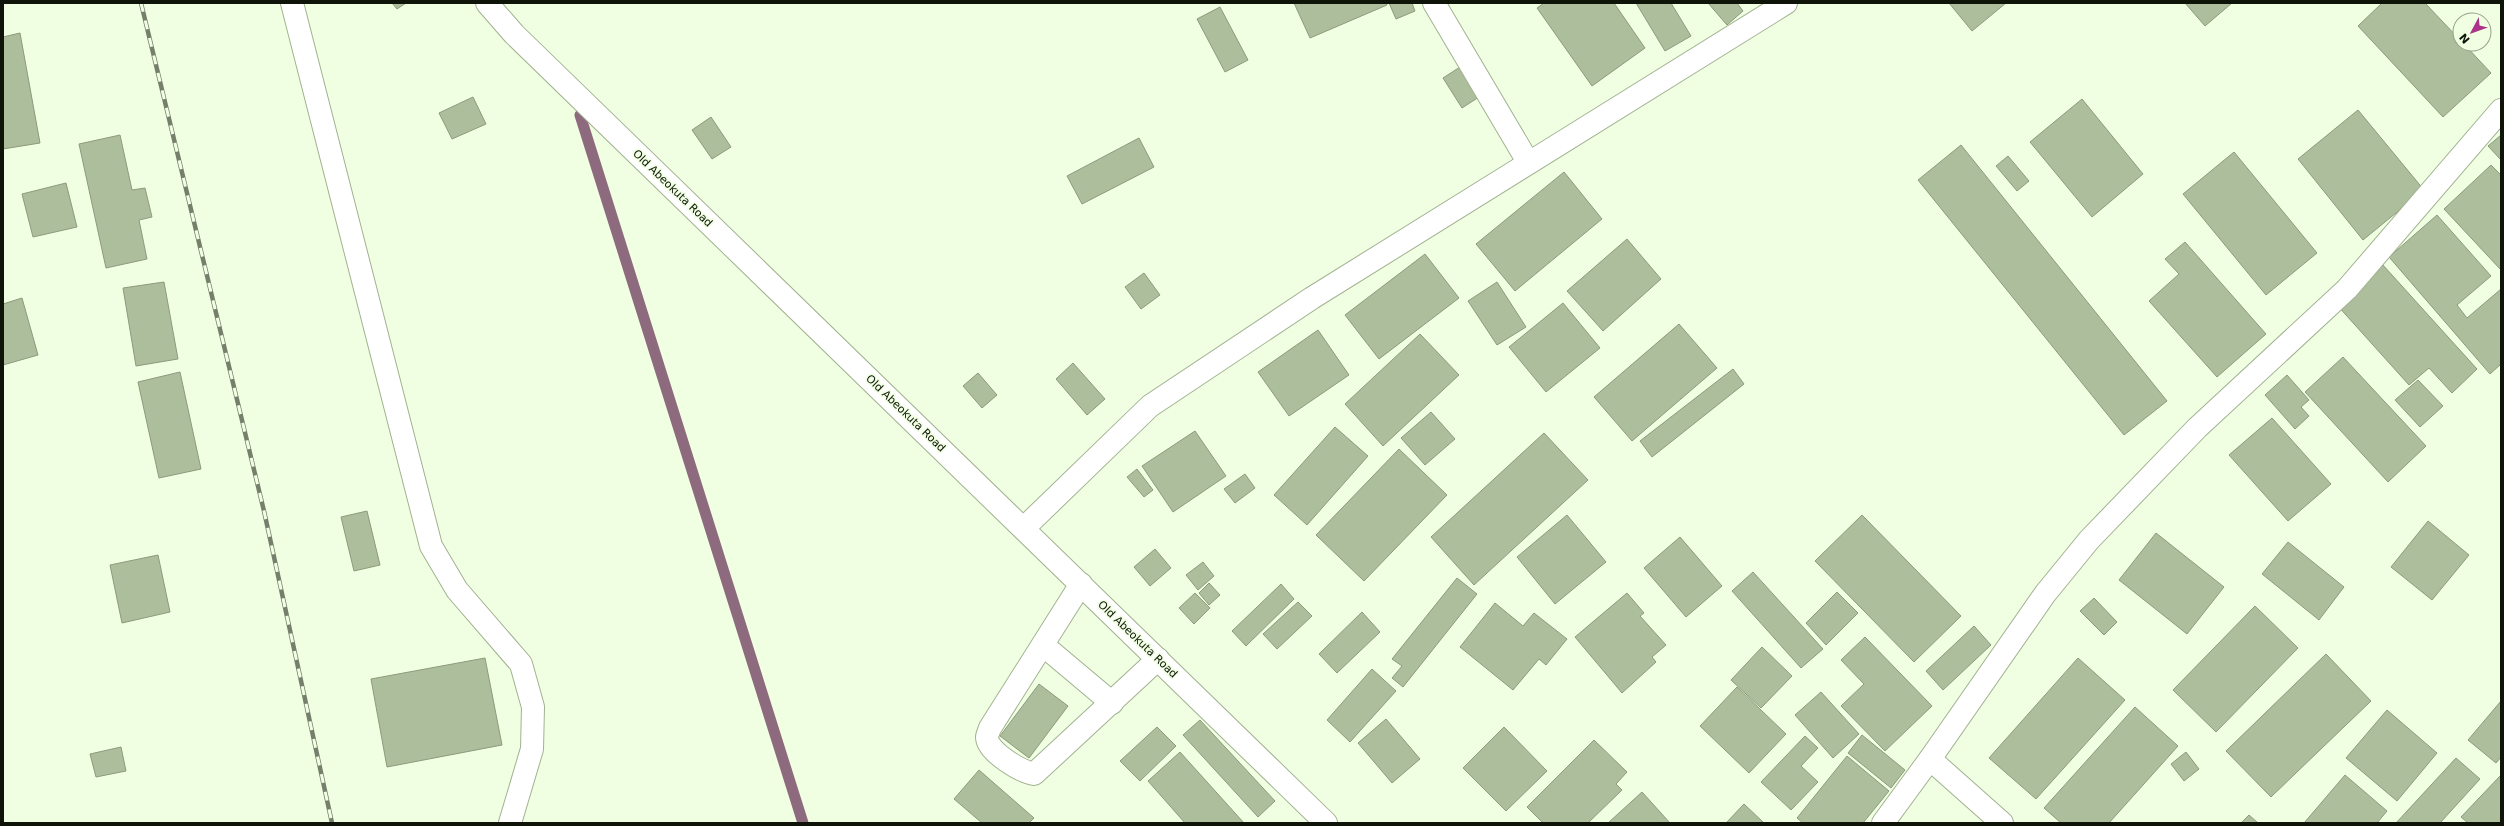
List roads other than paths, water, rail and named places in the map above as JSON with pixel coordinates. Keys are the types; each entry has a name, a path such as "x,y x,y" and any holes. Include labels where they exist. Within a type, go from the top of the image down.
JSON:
{"main road":[{"path":"292,3 430,546 457,590 521,664 531,700 532,749 510,823"},
{"name":"Old Abeokuta Road","path":"487,3 514,34 1326,823"},
{"path":"1434,3 1528,162"},
{"path":"1024,528 1150,406 1312,298 1528,162 1786,3"},
{"path":"1882,823 1930,760 2045,594 2089,540 2197,428 2347,289 2501,110"},
{"path":"1081,584 990,728 987,738 991,749 1024,772 1034,774 1158,659"},
{"path":"1042,645 1112,703"},
{"path":"1930,760 2002,823"}],"waterway":[{"path":"580,115 803,823"}],"railway":[{"path":"141,3 264,511 332,823"}]}
